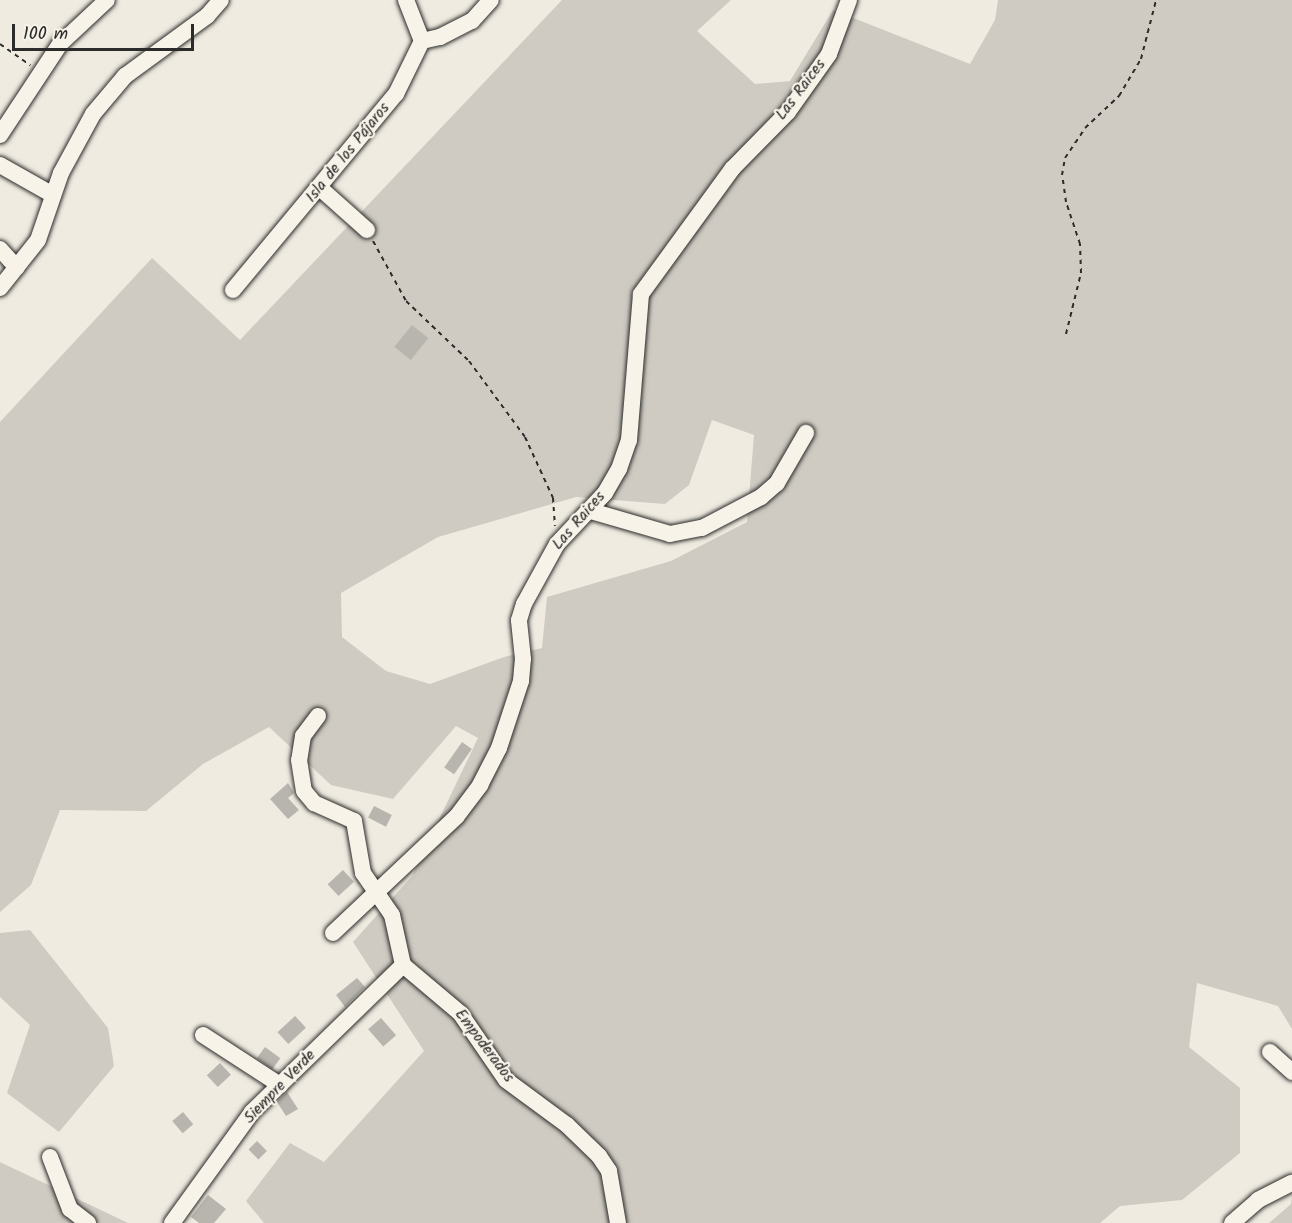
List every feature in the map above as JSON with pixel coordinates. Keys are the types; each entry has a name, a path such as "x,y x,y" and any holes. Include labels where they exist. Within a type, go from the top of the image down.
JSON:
{"street":[{"path":"0,135 60,44 107,0"},
{"path":"406,0 422,41 440,37 472,21 490,0"},
{"name":"Las Raices","path":"333,933 457,816 480,784 499,748 521,681 523,658 519,620 524,604 556,544 591,512 619,469 629,440 641,294 732,169 788,112 829,54 849,0"},
{"path":"0,288 38,240 53,195 80,132 108,95 144,60 219,1"},
{"name":"Isla de los Pájaros","path":"233,290 396,94 422,41"},
{"path":"0,165 53,195"},
{"path":"320,188 367,230"},
{"path":"0,249 17,268"},
{"path":"591,512 670,534 702,528 762,497 777,483 806,433"},
{"path":"318,716 303,736 299,760 304,791 314,803 354,821 363,873 392,915 404,965"},
{"name":"Siempre Verde","path":"171,1223 252,1112 404,965"},
{"name":"Empoderados","path":"404,965 460,1012 506,1080 567,1125 599,1156 609,1171 618,1223"},
{"path":"203,1035 280,1085"},
{"path":"1270,1053 1292,1072"},
{"path":"50,1157 70,1209 88,1223"},
{"path":"1232,1223 1258,1200 1292,1183"}],"path":[{"path":"1066,334 1081,273 1080,244 1066,202 1062,174 1065,158 1085,128 1119,96 1141,59 1156,0"},
{"path":"0,44 40,72"},
{"path":"367,230 406,301 469,362 525,437 553,498 556,544"}],"shaded area":[{"path":"562,0 731,0 697,31 755,84 790,81 833,10 970,64 995,20 998,0 1292,0 1292,1029 1278,1006 1197,983 1189,1047 1240,1088 1240,1153 1182,1200 1120,1206 1100,1223 264,1223 246,1201 290,1143 324,1162 424,1051 353,942 412,876 478,738 456,726 393,799 331,785 269,727 203,764 146,811 60,810 31,885 0,912 0,422 152,258 240,340","holes":["712,420 754,435 747,522 671,561 547,597 542,648 504,657 430,684 386,671 342,637 341,593 438,537 576,497 665,504 689,485"]},
{"path":"30,930 108,1028 114,1066 59,1132 7,1093 30,1025 0,997 0,933"},
{"path":"0,1162 128,1223 0,1223"},
{"path":"1292,1196 1292,1223 1269,1223 1291,1204"}],"building":[{"path":"412,325 428,338 411,360 394,347"},
{"path":"462,742 472,749 454,774 444,767"},
{"path":"288,783 294,793 288,798 299,810 288,819 270,799"},
{"path":"374,806 392,815 386,827 368,818"},
{"path":"343,870 354,882 339,896 328,884"},
{"path":"357,978 365,987 345,1007 336,995"},
{"path":"295,1016 306,1028 288,1044 277,1032"},
{"path":"381,1018 396,1035 383,1047 368,1029"},
{"path":"265,1047 280,1058 272,1069 257,1058"},
{"path":"220,1063 231,1075 218,1087 207,1075"},
{"path":"287,1092 298,1109 286,1116 277,1102"},
{"path":"183,1112 193,1124 183,1133 172,1121"},
{"path":"257,1141 267,1151 258,1159 249,1149"},
{"path":"208,1195 226,1209 214,1223 199,1223 191,1217"}]}
